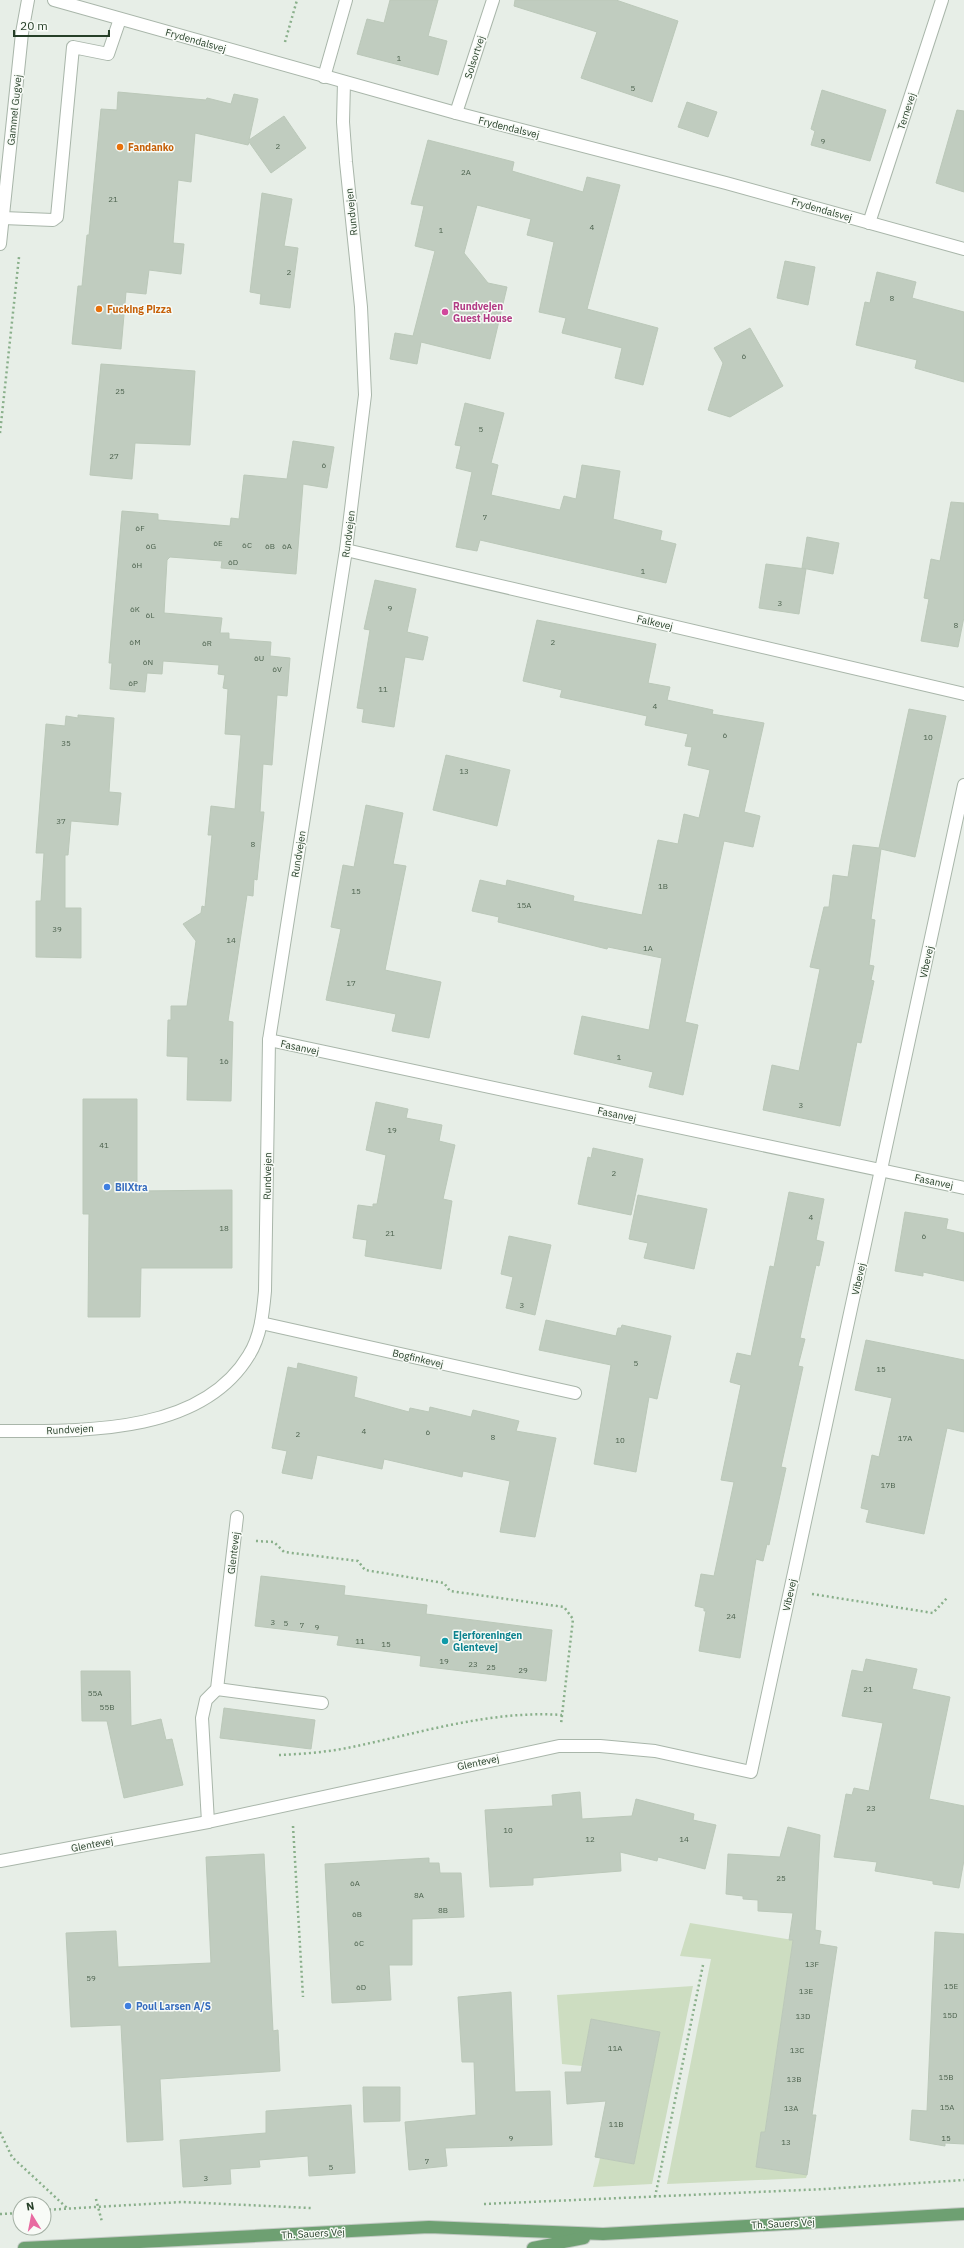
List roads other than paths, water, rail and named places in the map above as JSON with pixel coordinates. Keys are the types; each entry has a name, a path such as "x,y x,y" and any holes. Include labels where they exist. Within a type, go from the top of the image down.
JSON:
{"main road":[{"name":"Th. Sauers Vej","path":"24,2248 429,2227 603,2234 964,2214"},
{"name":"Th. Sauers Vej","path":"533,2248 603,2234"}],"street":[{"name":"Gammel Gugvej","path":"0,244 22,33 28,0"},
{"name":"Frydendalsvej","path":"54,0 324,77 726,183 964,249"},
{"path":"324,77 346,0"},
{"name":"Solsortvej","path":"456,113 493,0"},
{"name":"Ternevej","path":"869,223 942,0"},
{"path":"3,218 53,220 57,217 73,47 108,54 120,19"},
{"name":"Rundvejen","path":"0,1431 77,1430 175,1413 205,1399 232,1377 250,1354 261,1323 265,1291 269,1040 346,550 365,395 361,307 343,122 344,82"},
{"name":"Falkevej","path":"346,550 964,694"},
{"name":"Vibevej","path":"751,1772 964,785"},
{"name":"Fasanvej","path":"269,1040 964,1188"},
{"name":"Bogfinkevej","path":"261,1323 575,1393"},
{"name":"Glentevej","path":"218,1689 237,1517"},
{"path":"208,1822 202,1718 206,1700 218,1689 322,1703"},
{"name":"Glentevej","path":"0,1861 208,1822 558,1746 600,1746 655,1751 751,1772"}],"place":[{"name":"Fandanko","path":"120,147"},
{"name":"Fucking Pizza","path":"99,309"},
{"name":"Rundvejen Guest House","path":"445,312"},
{"name":"BilXtra","path":"107,1187"},
{"name":"Ejerforeningen Glentevej","path":"445,1641"},
{"name":"Poul Larsen A/S","path":"128,2006"}]}
